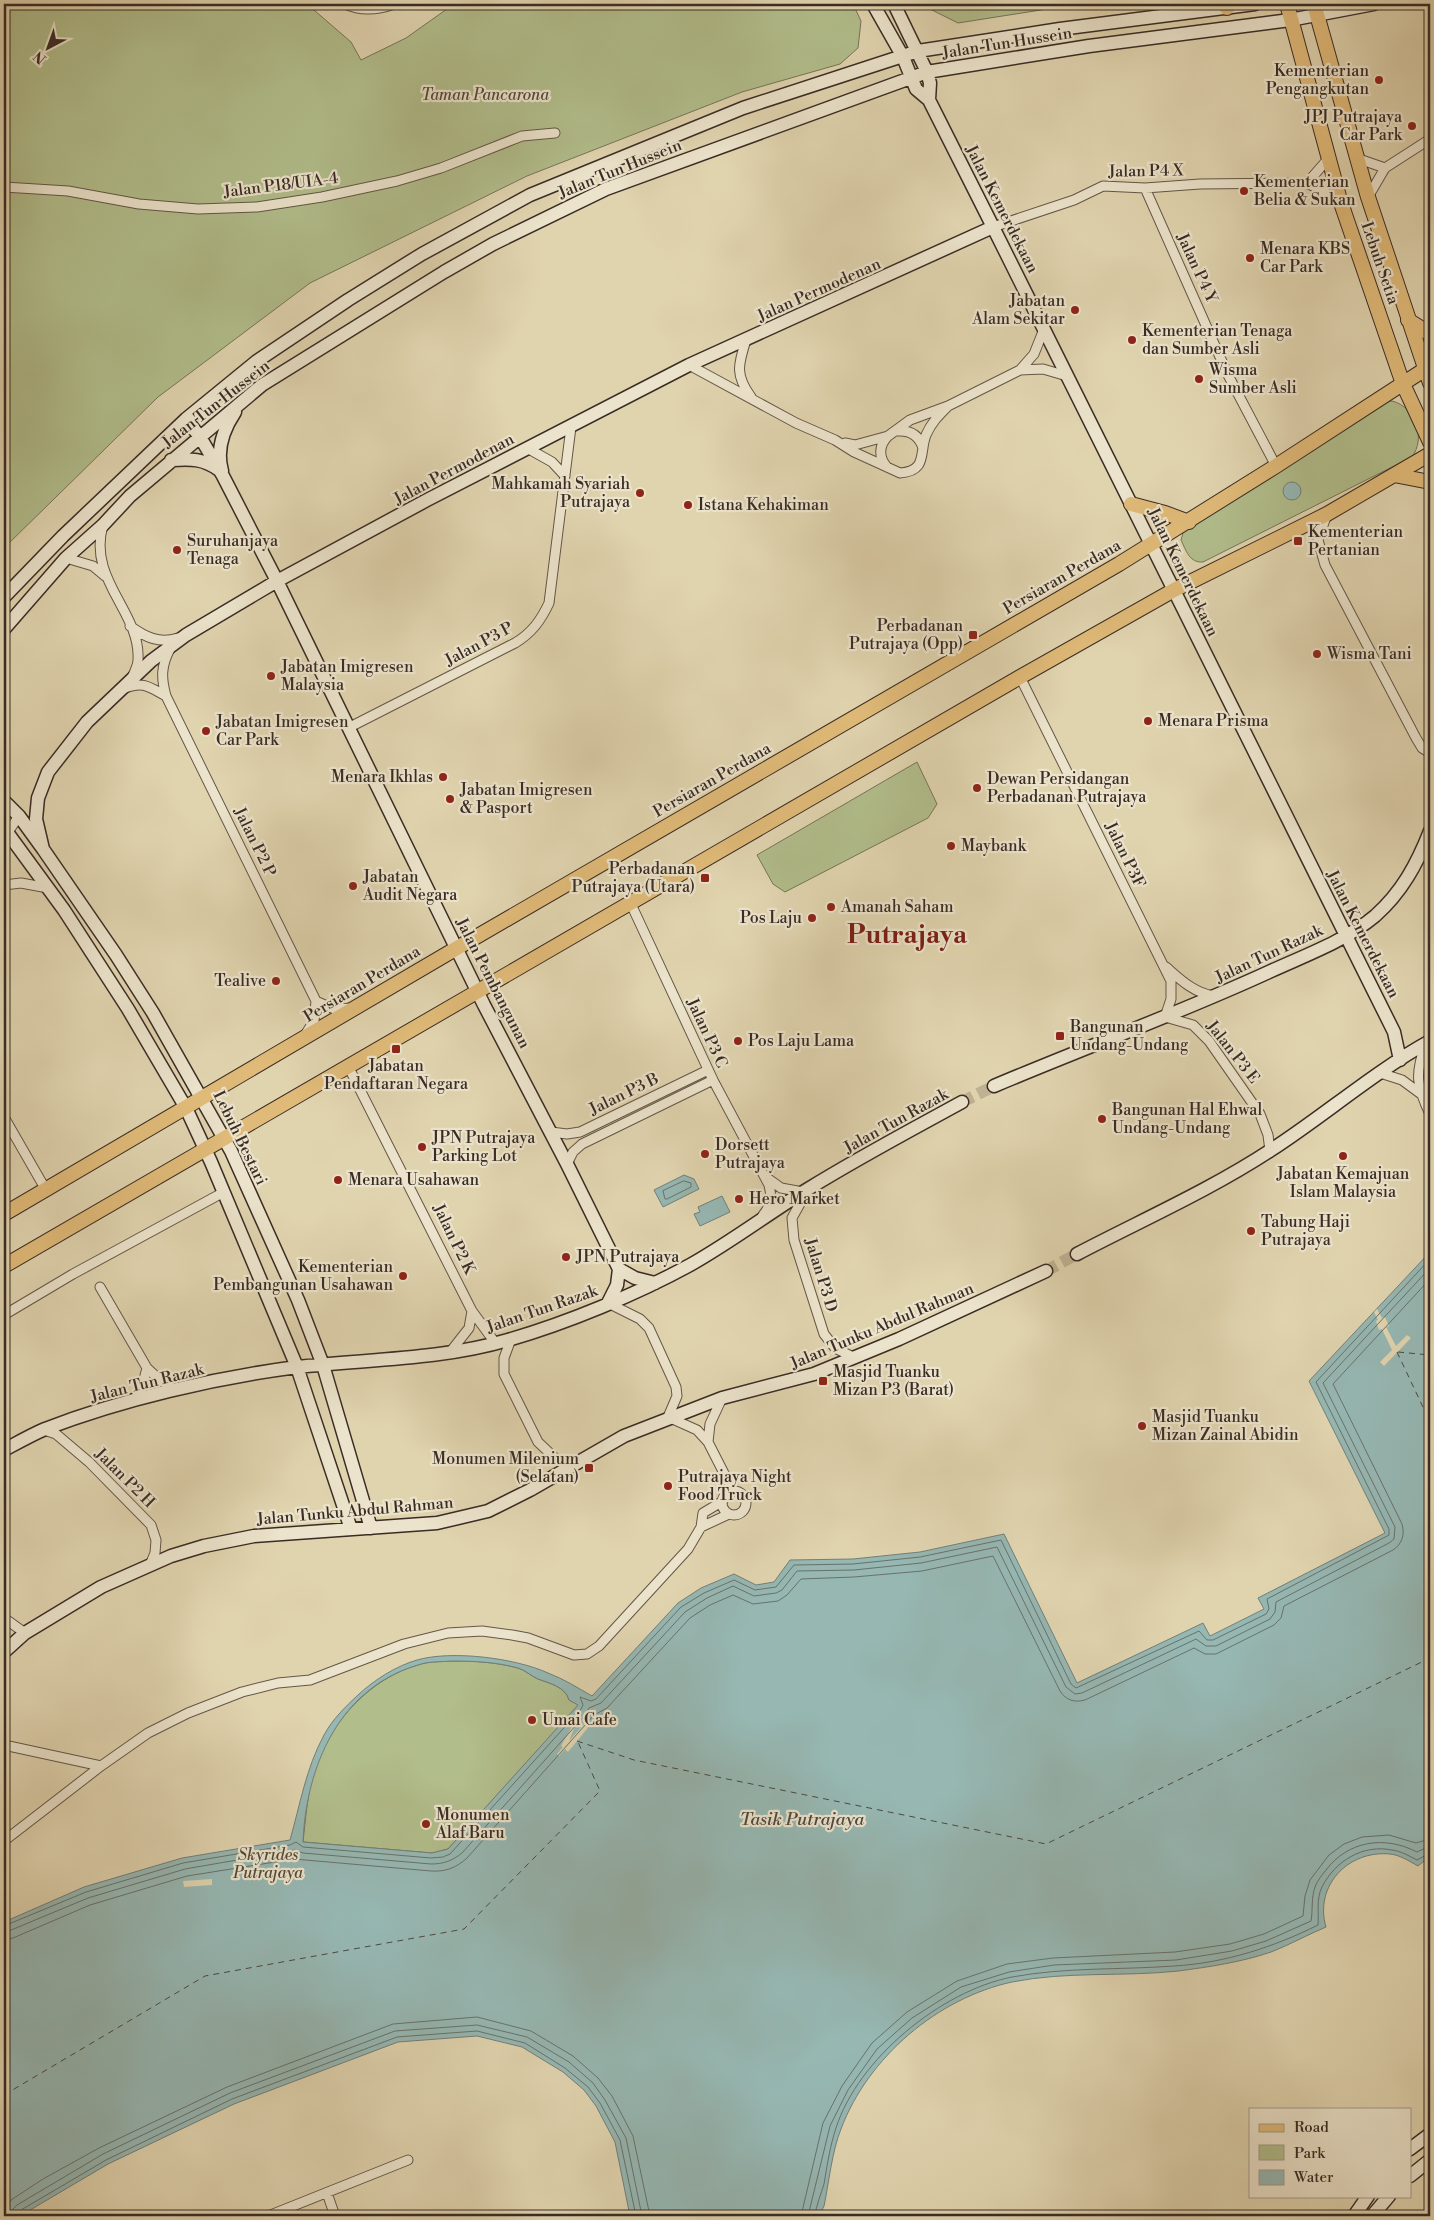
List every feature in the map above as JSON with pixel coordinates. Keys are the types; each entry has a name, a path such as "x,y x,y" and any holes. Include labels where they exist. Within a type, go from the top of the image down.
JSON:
{"main road":[{"name":"Lebuh Setia","path":"1287,4 1340,200 1402,384 1430,442"},
{"name":"Lebuh Setia","path":"1315,10 1368,197 1408,320 1427,367 1430,383"},
{"path":"1408,320 1430,334"},
{"name":"Persiaran Perdana","path":"4,1214 457,948 1150,546 1427,367"},
{"path":"4,1266 1020,677 1174,590 1327,514 1430,454"},
{"path":"1394,475 1430,482"},
{"path":"1132,504 1189,522"}],"street":[{"path":"345,4 357,9 386,7 394,4"},
{"name":"Jalan Kemerdekaan","path":"873,4 903,57 916,89 929,100 1132,504 1150,546 1174,590 1394,1032 1400,1060"},
{"name":"Jalan Kemerdekaan","path":"894,4 927,72 930,83 929,100"},
{"name":"Jalan Tun Hussein","path":"4,597 62,536 186,419 258,361 348,300 422,254 530,195 743,108 918,51 1060,29 1255,4"},
{"name":"Jalan Tun Hussein","path":"4,629 66,558 103,525 130,496 262,385 444,272 493,244 606,189 927,72 1089,46 1290,20 1315,10 1374,4"},
{"name":"Jalan P18/UIA-4","path":"4,187 68,191 139,204 198,209 257,207 322,197 397,181 441,168 522,136 555,133"},
{"path":"1368,197 1385,168 1430,139"},
{"path":"1356,158 1385,168"},
{"path":"1307,183 1328,159"},
{"name":"Jalan P4 X","path":"993,227 1074,200 1103,186 1145,188 1200,184 1307,183 1340,200"},
{"name":"Jalan P4 Y","path":"1145,188 1228,375 1276,466"},
{"name":"Jalan Permodenan","path":"43,849 36,819 38,798 48,772 87,722 151,661 186,635 277,581 527,448 689,366 993,227"},
{"path":"835,440 855,445 888,436 910,420 948,406 1020,370 1034,354 1044,329"},
{"path":"746,340 739,362 739,376 753,399"},
{"path":"689,366 796,423 835,440 888,469 900,473 912,470 921,462 925,436 933,422 948,406"},
{"path":"1020,370 1043,369 1067,376"},
{"path":"221,473 222,435 234,413 262,385"},
{"name":"Jalan Pembangunan","path":"186,419 200,437 221,473 277,581 457,948 619,1269"},
{"name":"Jalan P3 P","path":"348,728 515,643 536,626 549,603 571,427"},
{"path":"897,431 903,430 914,435 919,439 923,451"},
{"path":"888,436 881,446 880,452 881,458 888,469"},
{"path":"527,448 552,462 566,476"},
{"path":"171,460 196,459 210,463 221,473"},
{"path":"1327,514 1318,540 1325,565 1416,738 1422,748 1430,753"},
{"path":"103,525 99,546 105,576 137,644 138,661 126,686"},
{"path":"66,558 93,566 105,576"},
{"path":"130,626 144,636 154,640 167,641 186,635"},
{"name":"Jalan P2 P","path":"173,644 164,663 161,677 166,696 316,1001"},
{"name":"Jalan P3F","path":"1020,677 1164,965 1172,989 1165,1017"},
{"path":"126,686 137,684 146,686 166,696"},
{"name":"Lebuh Bestari","path":"4,801 19,816 116,954 154,1013 224,1138 298,1300 323,1365 371,1528"},
{"path":"19,816 5,833 50,890 128,1009 186,1108 206,1148 297,1367 350,1528"},
{"name":"Jalan Tun Razak","path":"994,1086 1216,997 1345,936 1376,914 1400,890 1420,857 1430,831"},
{"path":"4,885 20,882 34,884 50,890"},
{"name":"Jalan P3 C","path":"630,902 708,1070 769,1185 772,1200 770,1207 756,1223"},
{"name":"Jalan P3F","path":"1164,965 1190,988 1216,997"},
{"path":"302,1040 314,1021 316,1001 334,1009 357,1007"},
{"name":"Jalan P3 E","path":"1165,1017 1193,1025 1209,1041 1260,1114 1268,1135 1270,1151"},
{"path":"1077,1254 1202,1189 1270,1151 1380,1073 1428,1042"},
{"path":"1428,1042 1417,1071 1421,1094 1430,1114"},
{"name":"Jalan P2 K","path":"348,1066 472,1311 496,1344"},
{"name":"Jalan P3 B","path":"551,1132 567,1134 580,1132 708,1070"},
{"path":"1380,1073 1402,1080 1421,1094"},
{"name":"Jalan P3 B","path":"567,1164 574,1152 582,1144 713,1080"},
{"name":"Jalan Tun Razak","path":"4,1450 44,1430 174,1390 297,1367 451,1351 496,1344 511,1339 608,1303 655,1283 714,1251 806,1191 962,1102"},
{"path":"4,1117 46,1190"},
{"name":"Jalan P3 C","path":"764,1174 781,1188 806,1191"},
{"name":"Jalan P3 D","path":"806,1191 792,1218 794,1240 824,1334 835,1348 855,1358"},
{"path":"4,1315 73,1274 224,1192"},
{"path":"655,1283 635,1278 619,1269 617,1285 608,1303 640,1319 649,1328 676,1387 676,1396 668,1418 697,1430 708,1442 733,1492"},
{"name":"Jalan Tunku Abdul Rahman","path":"4,1652 25,1633 101,1587 171,1556 204,1546 254,1536 350,1528 437,1524 481,1513 505,1504 624,1436 722,1398 793,1381 855,1358 1046,1271"},
{"path":"100,1287 147,1368 174,1390"},
{"path":"451,1351 469,1328 472,1311"},
{"path":"511,1339 504,1358 504,1374 538,1442 556,1459 574,1465"},
{"path":"132,1402 138,1396 147,1368"},
{"path":"708,1442 710,1424 722,1398"},
{"name":"Jalan P2 H","path":"44,1430 56,1434 88,1462 151,1525 156,1540 155,1553 150,1565"},
{"path":"4,1841 101,1766 168,1722 218,1700 257,1688 310,1680 418,1640 465,1631 499,1633 528,1638 567,1653 581,1656 594,1650 688,1549 701,1527 703,1513 723,1501 727,1494 733,1492 742,1494 746,1503 745,1508 738,1514 729,1514 701,1527"},
{"path":"723,1501 723,1506 729,1514"},
{"path":"4,1618 25,1633"},
{"path":"4,1745 101,1766"},
{"path":"1412,2148 1430,2134"},
{"path":"268,2216 408,2160"},
{"path":"1412,2174 1430,2160"},
{"path":"327,2193 335,2216"},
{"path":"1354,2216 1367,2198"},
{"path":"1372,2216 1387,2198"}],"green space":[{"name":"Taman Pancarona","path":"4,4 307,4 351,42 361,60 406,38 454,4 853,4 861,21 858,48 840,64 742,92 527,176 310,283 158,397 4,548"},
{"path":"920,4 1079,4 958,23"},
{"path":"1392,401 1400,404 1407,410 1413,416 1416,424 1418,441 1412,457 1203,562 1198,562 1191,558 1181,540 1183,533 1385,402"},
{"path":"917,762 937,804 928,818 785,892 773,884 757,855"},
{"path":"452,1661 485,1662 518,1668 561,1689 569,1700 579,1705 448,1849 432,1853 303,1842 307,1804 313,1776 323,1750 342,1718 369,1691 401,1671 426,1663"}],"water":[{"path":"1292,482 1298,485 1301,491 1298,497 1292,500 1286,497 1283,491 1286,485"},
{"path":"684,1175 694,1179 699,1189 663,1207 654,1190"},
{"path":"722,1196 730,1212 700,1226 694,1214 700,1212 698,1207"},
{"name":"Tasik Putrajaya","path":"1430,1252 1430,1856 1418,1866 1401,1857 1390,1854 1375,1854 1361,1858 1348,1865 1330,1885 1325,1898 1326,1927 1271,1952 1225,1964 1157,1973 1053,1976 1012,1982 985,1990 958,2002 932,2017 909,2035 887,2055 869,2078 853,2103 841,2129 833,2157 824,2206 819,2216 632,2216 629,2211 615,2142 596,2106 584,2090 563,2072 522,2047 477,2036 398,2042 234,2104 108,2164 20,2216 4,2216 4,1922 84,1887 182,1858 290,1840 312,1760 327,1729 348,1704 378,1679 401,1666 431,1657 483,1657 519,1663 534,1668 560,1678 592,1696 678,1603 701,1588 734,1574 756,1585 774,1582 790,1560 853,1559 920,1552 1004,1534 1077,1683 1203,1623 1210,1636 1264,1609 1258,1598 1385,1533 1309,1381","holes":["460,1661 493,1663 521,1669 535,1678 561,1689 569,1700 578,1705 448,1849 432,1853 303,1842 311,1786 320,1759 332,1734 348,1711 367,1692 390,1676 422,1664"]}],"pier":[{"path":"1377,1309 1382,1318 1385,1317 1389,1326 1386,1327 1396,1346 1407,1335 1411,1338 1384,1366 1380,1362 1392,1350 1382,1329 1379,1330 1376,1321 1378,1320 1374,1312"},
{"path":"587,1721 591,1724 568,1752 565,1749 559,1756 557,1754 563,1747 561,1746 574,1723 576,1724 569,1741"},
{"path":"212,1879 212,1885 184,1887 183,1881"}],"ferry route":[{"path":"1397,1352 1430,1422"},
{"path":"1398,1352 1430,1355"},
{"path":"577,1741 634,1760 1046,1844 1430,1658"},
{"path":"4,2095 205,1976 464,1929 600,1791 578,1742"}],"tunnel":[{"path":"962,1102 994,1086"},
{"path":"1046,1271 1077,1254"}],"place":[{"name":"Kementerian Pengangkutan","path":"1379,80"},
{"name":"JPJ Putrajaya Car Park","path":"1412,126"},
{"name":"Kementerian Belia & Sukan","path":"1244,191"},
{"name":"Menara KBS Car Park","path":"1250,258"},
{"name":"Jabatan Alam Sekitar","path":"1075,310"},
{"name":"Kementerian Tenaga dan Sumber Asli","path":"1132,340"},
{"name":"Wisma Sumber Asli","path":"1199,379"},
{"name":"Mahkamah Syariah Putrajaya","path":"640,493"},
{"name":"Istana Kehakiman","path":"688,505"},
{"name":"Kementerian Pertanian","path":"1298,541"},
{"name":"Suruhanjaya Tenaga","path":"177,550"},
{"name":"Perbadanan Putrajaya (Opp)","path":"973,635"},
{"name":"Wisma Tani","path":"1317,654"},
{"name":"Jabatan Imigresen Malaysia","path":"271,676"},
{"name":"Menara Prisma","path":"1148,721"},
{"name":"Jabatan Imigresen Car Park","path":"206,731"},
{"name":"Menara Ikhlas","path":"443,777"},
{"name":"Dewan Persidangan Perbadanan Putrajaya","path":"977,788"},
{"name":"Jabatan Imigresen & Pasport","path":"450,799"},
{"name":"Maybank","path":"951,846"},
{"name":"Perbadanan Putrajaya (Utara)","path":"705,878"},
{"name":"Jabatan Audit Negara","path":"353,886"},
{"name":"Amanah Saham","path":"831,907"},
{"name":"Pos Laju","path":"812,918"},
{"name":"Tealive","path":"276,981"},
{"name":"Bangunan Undang-Undang","path":"1060,1036"},
{"name":"Pos Laju Lama","path":"738,1041"},
{"name":"Jabatan Pendaftaran Negara","path":"396,1049"},
{"name":"Bangunan Hal Ehwal Undang-Undang","path":"1102,1119"},
{"name":"JPN Putrajaya Parking Lot","path":"422,1147"},
{"name":"Dorsett Putrajaya","path":"705,1154"},
{"name":"Jabatan Kemajuan Islam Malaysia","path":"1343,1156"},
{"name":"Menara Usahawan","path":"338,1180"},
{"name":"Hero Market","path":"739,1199"},
{"name":"Tabung Haji Putrajaya","path":"1251,1231"},
{"name":"JPN Putrajaya","path":"566,1257"},
{"name":"Kementerian Pembangunan Usahawan","path":"403,1276"},
{"name":"Masjid Tuanku Mizan P3 (Barat)","path":"823,1381"},
{"name":"Masjid Tuanku Mizan Zainal Abidin","path":"1142,1426"},
{"name":"Monumen Milenium (Selatan)","path":"589,1468"},
{"name":"Putrajaya Night Food Truck","path":"668,1486"},
{"name":"Umai Cafe","path":"532,1720"},
{"name":"Monumen Alaf Baru","path":"426,1824"}],"district":[{"name":"Putrajaya","path":"907,935"}],"park label":[{"name":"Skyrides Putrajaya","path":"268,1864"}]}
